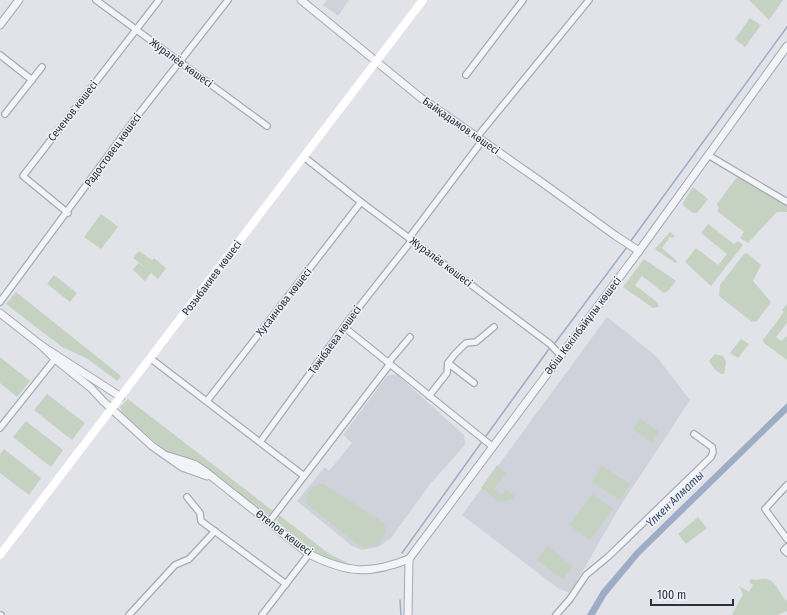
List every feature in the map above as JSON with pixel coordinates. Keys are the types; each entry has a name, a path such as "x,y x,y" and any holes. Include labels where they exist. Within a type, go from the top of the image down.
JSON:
{"main road":[{"name":"Розыбакиев көшесі","path":"0,555 423,0"}],"street":[{"path":"0,25 19,0"},
{"name":"Журалёв көшесі","path":"96,0 267,126"},
{"name":"Сеченов көшесі","path":"68,212 23,176 159,0"},
{"name":"Радостовец көшесі","path":"0,302 84,193 138,115 228,0"},
{"name":"Байқадамов көшесі","path":"302,0 421,98 628,244 639,250"},
{"path":"466,75 523,0"},
{"name":"Тәжібаева көшесі","path":"260,442 410,239 480,139 589,0"},
{"name":"Әбіш Кекілбайұлы көшесі","path":"409,559 561,356 787,46"},
{"path":"0,55 32,80"},
{"path":"5,114 42,67"},
{"path":"708,155 787,202"},
{"name":"Журалёв көшесі","path":"304,157 361,202 550,344 561,356"},
{"name":"Хусаинова көшесі","path":"207,402 361,202"},
{"name":"Өтепов көшесі","path":"0,313 42,346 121,397"},
{"path":"344,327 493,447"},
{"path":"429,396 447,373 448,363 454,355 466,343 476,342 494,327"},
{"path":"269,522 410,337"},
{"name":"Өтепов көшесі","path":"42,346 55,359 82,379 111,409 152,446 187,469 214,479 309,554 337,566 366,570 382,568 409,559"},
{"path":"150,358 304,476"},
{"path":"0,428 55,359"},
{"path":"448,363 474,383"},
{"path":"556,615 570,599 586,575 609,556 711,457 714,452 712,447 694,434"},
{"path":"787,485 765,509 787,539"},
{"path":"187,498 200,513 201,521 286,584"},
{"path":"129,615 175,564 189,559 215,531"},
{"path":"787,548 784,550 787,553"},
{"path":"262,615 309,554"},
{"path":"408,615 409,559"}],"shaded area":[{"path":"327,0 349,0 338,16 323,5"},
{"path":"607,317 656,356 690,400 619,508 570,593 559,589 462,515"},
{"path":"396,374 464,435 465,445 430,484 391,538 378,547 362,550 352,546 297,501 325,467 329,471 352,443 343,435 387,376"}],"green space":[{"path":"749,0 783,0 769,20"},
{"path":"750,18 761,25 745,47 735,39"},
{"path":"741,177 787,205 787,212 777,212 748,243 740,238 744,232 717,211 719,208 717,204 736,178"},
{"path":"693,187 708,199 697,213 693,213 684,206 683,203"},
{"path":"101,214 118,227 101,249 84,237"},
{"path":"708,224 734,244 738,241 743,245 711,286 685,262 696,248 718,265 727,254 701,233"},
{"path":"670,232 675,236 672,238 670,237 662,248 678,262 675,263 655,249"},
{"path":"139,251 152,260 154,258 166,268 158,279 151,273 145,281 133,270 138,263 146,268 133,258"},
{"path":"747,253 761,265 753,281 771,302 757,321 752,322 719,296 720,285 744,254"},
{"path":"644,259 676,281 669,290 664,293 642,276 635,285 657,302 659,307 653,308 623,287"},
{"path":"54,275 77,293 70,302 47,284"},
{"path":"16,292 121,376 117,381 88,359 62,347 6,304"},
{"path":"787,304 787,323 776,337 781,341 787,336 787,360 764,343 763,340 784,312 782,310"},
{"path":"741,339 749,344 738,358 730,353"},
{"path":"715,354 723,356 726,362 724,374 717,371 709,361"},
{"path":"0,357 30,381 17,397 0,383"},
{"path":"47,394 85,423 72,440 34,410"},
{"path":"128,399 273,511 273,514 270,515 265,513 198,463 166,451 130,421 122,412 120,407"},
{"path":"640,418 659,432 652,442 633,429"},
{"path":"26,421 63,450 51,467 13,437"},
{"path":"4,449 41,478 29,495 0,473 0,454"},
{"path":"497,465 506,473 494,489 502,495 506,490 515,496 513,499 499,502 481,488"},
{"path":"602,466 630,484 620,500 592,482"},
{"path":"324,484 384,523 386,532 378,545 366,548 359,546 307,504 307,494 313,487"},
{"path":"592,494 613,509 590,540 569,525"},
{"path":"279,515 328,553 351,565 340,563 312,550 279,523 277,520"},
{"path":"698,517 707,528 686,544 678,534"},
{"path":"547,546 573,566 563,580 537,560"},
{"path":"751,579 767,579 774,583 787,601 787,611 777,615 732,615 743,594 739,586 749,592 753,585 749,582"}],"water":[{"path":"787,403 787,412 640,555 606,596 595,615 587,615 601,591 635,551"}],"waterway":[{"path":"630,242 787,27"},
{"path":"555,343 627,247"},
{"path":"486,436 549,349"},
{"path":"402,553 481,443"},
{"path":"400,600 401,615"}],"water label":[{"name":"Үлкен Алматы","path":"675,499"}]}
